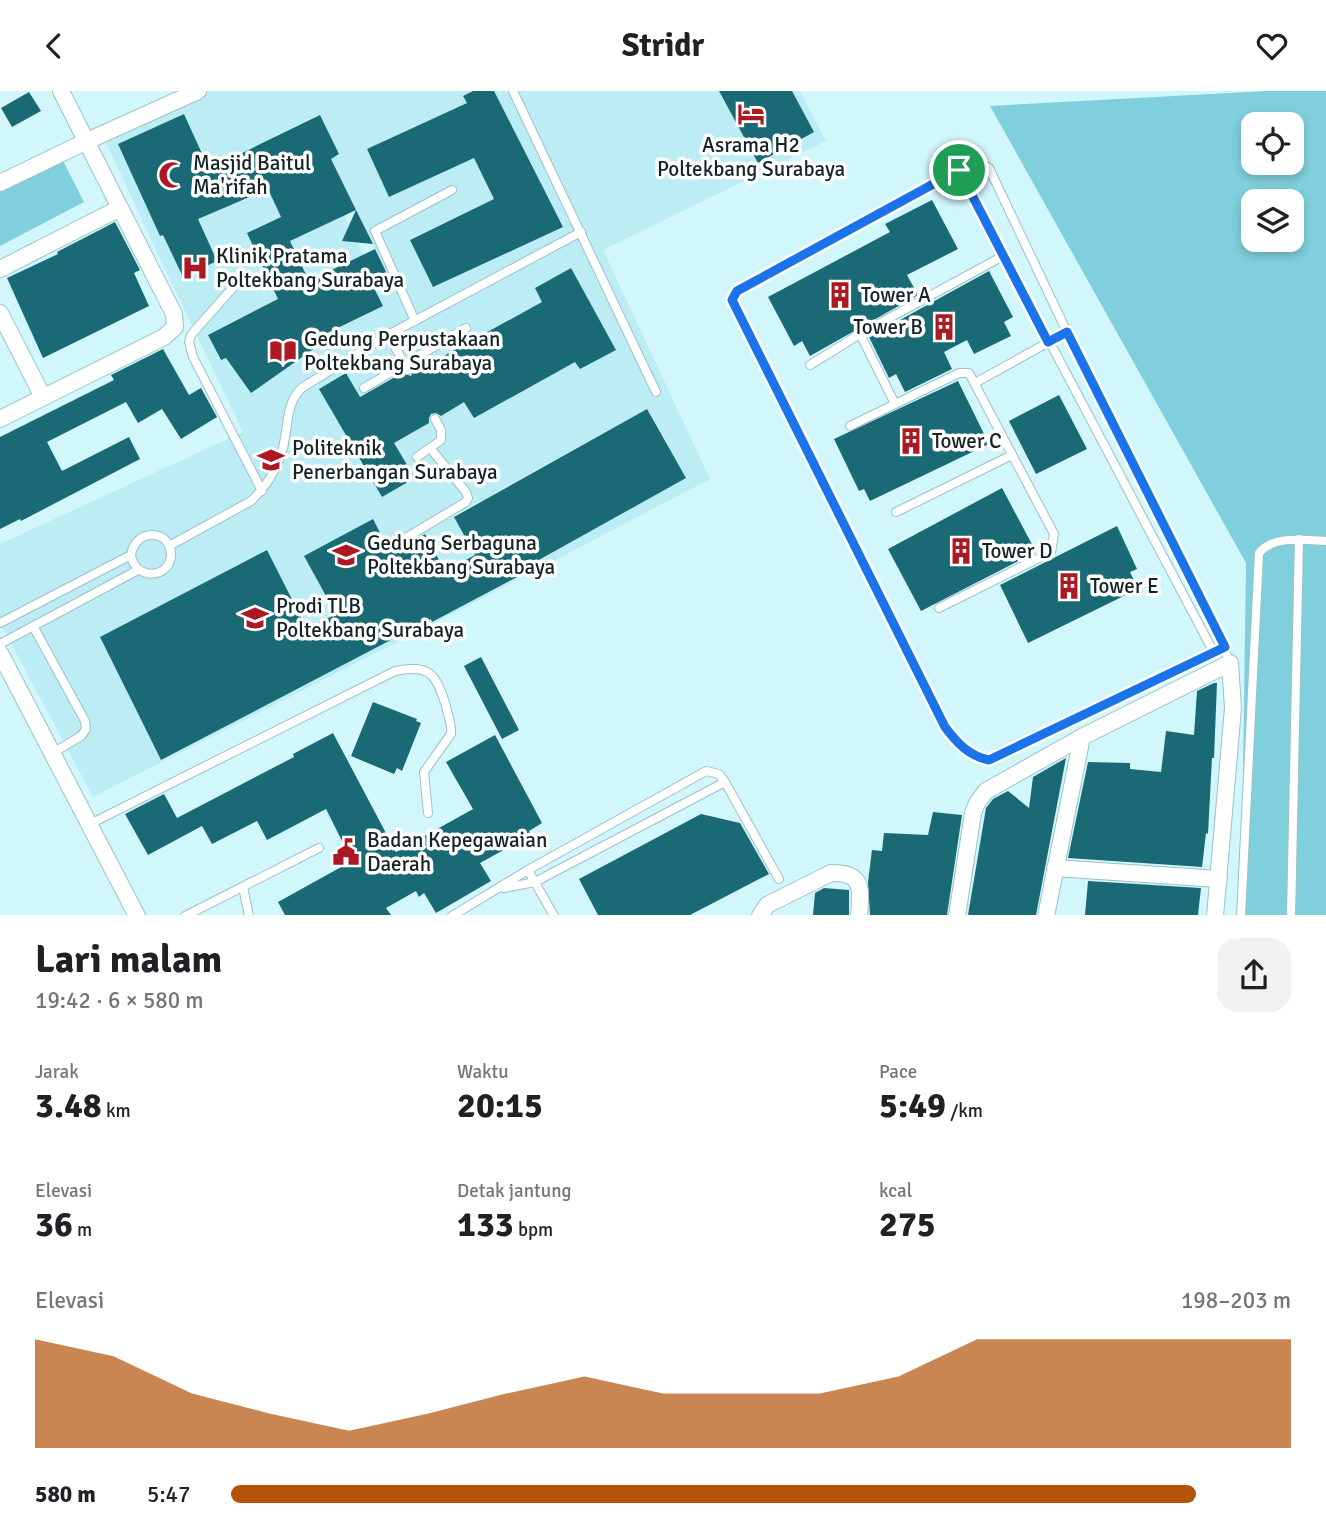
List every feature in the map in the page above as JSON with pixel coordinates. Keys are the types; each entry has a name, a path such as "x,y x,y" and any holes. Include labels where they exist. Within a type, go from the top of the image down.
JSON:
{"street":[{"path":"0,419 164,337 175,327 174,314 61,91"},
{"path":"0,184 86,141 197,91"},
{"path":"0,269 120,208"},
{"path":"0,313 43,397"},
{"path":"0,653 137,915"},
{"path":"957,915 973,813 986,791 1228,655 1233,708 1214,915"},
{"path":"1046,915 1082,737"},
{"path":"1055,868 1219,879"},
{"path":"760,915 766,905 831,873 840,872 855,878 859,884 859,915"}],"lane":[{"path":"513,91 656,392"},
{"path":"974,163 989,168 1067,332 1228,655 1214,653 995,759 985,759 966,750 945,727 732,300 737,291 959,170 974,163"},
{"path":"959,170 1214,653"},
{"path":"415,321 375,231 452,190"},
{"path":"169,546 251,501 262,491 281,454 291,405 297,392 388,335 582,232"},
{"path":"810,365 860,334 1003,256"},
{"path":"243,276 191,335 189,342 193,357 262,491"},
{"path":"364,388 406,367 466,328"},
{"path":"975,383 1067,332"},
{"path":"860,334 895,404"},
{"path":"388,335 406,367"},
{"path":"850,426 959,373 969,373 1054,534 1051,552 939,608"},
{"path":"416,457 430,449 442,437 435,419"},
{"path":"394,545 466,502 468,498 430,449"},
{"path":"897,512 1012,454"},
{"path":"146,535 159,537 169,546 170,559 163,570 151,574 138,570 131,555 135,543 146,535"},
{"path":"1241,915 1259,553 1269,544 1298,539 1326,541"},
{"path":"1291,915 1298,539"},
{"path":"0,623 131,555"},
{"path":"0,644 138,570"},
{"path":"33,626 85,721 86,729 81,736 51,754"},
{"path":"88,825 395,671 409,668 423,669 439,684 452,726 451,734 424,772 428,813"},
{"path":"452,915 706,771 719,774 779,879"},
{"path":"498,889 535,882 724,782"},
{"path":"589,836 598,851"},
{"path":"185,915 319,848"},
{"path":"528,870 554,915"},
{"path":"243,887 249,915"}],"shaded area":[{"name":"Politeknik Penerbangan Surabaya","path":"183,91 473,91 463,96 493,156 477,164 490,190 507,182 537,239 562,226 494,91 719,91 758,162 792,91 800,91 826,141 603,250 710,479 93,797 0,623 0,544 243,432 101,131","holes":["319,115 339,155 241,202 222,162","367,150 473,158 390,197","322,168 329,184 341,179 391,282 375,290 382,306 337,328 313,280 364,255 358,243 342,241 349,226 344,215 292,240 270,194","497,198 433,287 410,239","571,268 615,350 579,369 535,288","254,311 268,337 220,360 208,335","523,312 556,372 474,418 440,358","415,366 443,414 394,443 415,478 382,497 319,389 346,373 360,397","647,409 534,562 495,493","481,501 521,575 432,622 394,550 425,534 445,571 475,555 454,515","373,520 427,621 161,760 100,637 267,550 307,629 336,614 305,556"]},
{"path":"1266,91 1326,91 1326,915 1241,915 1246,563 990,106"},
{"path":"61,157 84,202 0,246 0,188"}],"building":[{"path":"473,91 494,91 563,227 433,287 410,240 494,199 474,158 389,197 367,149 467,103 463,96"},
{"path":"719,91 792,91 814,132 758,163"},
{"path":"29,92 41,111 12,127 1,108"},
{"path":"184,114 209,169 320,115 339,154 331,159 356,210 290,241 309,281 375,249 391,282 375,290 383,306 321,336 325,341 251,393 226,358 221,360 208,335 278,299 247,233 281,217 268,189 198,219 217,261 183,277 163,235 160,236 118,144"},
{"name":"Tower A","path":"932,200 958,249 907,275 918,295 810,356 802,341 794,346 768,297 890,232 885,224"},
{"path":"356,210 373,244 342,241"},
{"path":"115,222 140,270 134,273 149,306 43,358 7,278 58,254 57,252"},
{"path":"571,268 616,350 580,369 575,362 474,418 464,402 441,416 431,414 429,423 394,443 415,478 382,497 319,389 346,373 360,397 402,373 411,376 415,365 418,370 542,302 535,288"},
{"name":"Tower B","path":"989,271 1013,317 1004,322 1011,336 974,354 967,340 944,352 952,369 905,392 896,374 889,378 869,337"},
{"path":"163,349 189,395 201,388 217,417 181,439 162,409 138,423 126,402 47,442 62,471 129,437 140,459 21,521 20,519 0,529 0,437 114,380 111,375"},
{"name":"Tower C","path":"958,381 989,444 870,501 864,489 859,491 834,439"},
{"path":"1059,395 1087,449 1036,474 1009,421"},
{"path":"647,409 686,478 519,571 521,575 161,760 100,637 267,550 307,629 336,614 304,556 373,519 390,552 397,551 425,534 445,571 475,555 454,517"},
{"name":"Tower D","path":"1002,488 1036,552 921,611 888,549"},
{"name":"Tower E","path":"1117,526 1137,569 1130,572 1138,589 1028,643 1000,585"},
{"path":"481,657 519,730 502,739 464,666"},
{"path":"1217,683 1214,758 1208,834 1206,833 1202,867 1068,858 1088,762 1130,763 1130,769 1161,772 1166,731 1194,735 1197,691"},
{"path":"373,702 421,723 402,771 397,768 394,774 351,756"},
{"path":"333,733 396,852 473,809 446,762 495,735 542,823 529,831 531,835 480,863 491,881 436,913 424,893 419,897 416,891 386,908 391,915 285,915 278,902 352,861 326,809 267,840 257,821 212,844 202,826 148,855 125,814 164,794 177,818 294,757 293,754"},
{"path":"1066,758 1036,915 968,915 986,808 993,799 1008,791 1029,808 1033,777"},
{"path":"933,812 962,815 947,915 870,915 868,882 872,850 882,851 884,833 928,835"},
{"path":"701,814 740,823 769,874 690,915 598,915 579,879"},
{"path":"1088,881 1201,888 1198,915 1085,915"},
{"path":"824,888 849,890 849,915 813,915 815,893"}],"place":[{"name":"Asrama H2 Poltekbang Surabaya","path":"751,114"},
{"name":"Masjid Baitul Ma'rifah","path":"172,175"},
{"name":"Klinik Pratama Poltekbang Surabaya","path":"195,268"},
{"name":"Tower A","path":"840,295"},
{"name":"Tower B","path":"944,327"},
{"name":"Gedung Perpustakaan Poltekbang Surabaya","path":"283,351"},
{"name":"Tower C","path":"911,441"},
{"name":"Politeknik Penerbangan Surabaya","path":"271,460"},
{"name":"Tower D","path":"961,551"},
{"name":"Gedung Serbaguna Poltekbang Surabaya","path":"346,555"},
{"name":"Tower E","path":"1069,586"},
{"name":"Prodi TLB Poltekbang Surabaya","path":"255,618"},
{"name":"Badan Kepegawaian Daerah","path":"346,852"}],"route":[{"path":"959,170 1048,342 1067,332 1225,647 989,760 978,757 958,744 945,727 732,303 737,291 959,170"}]}
